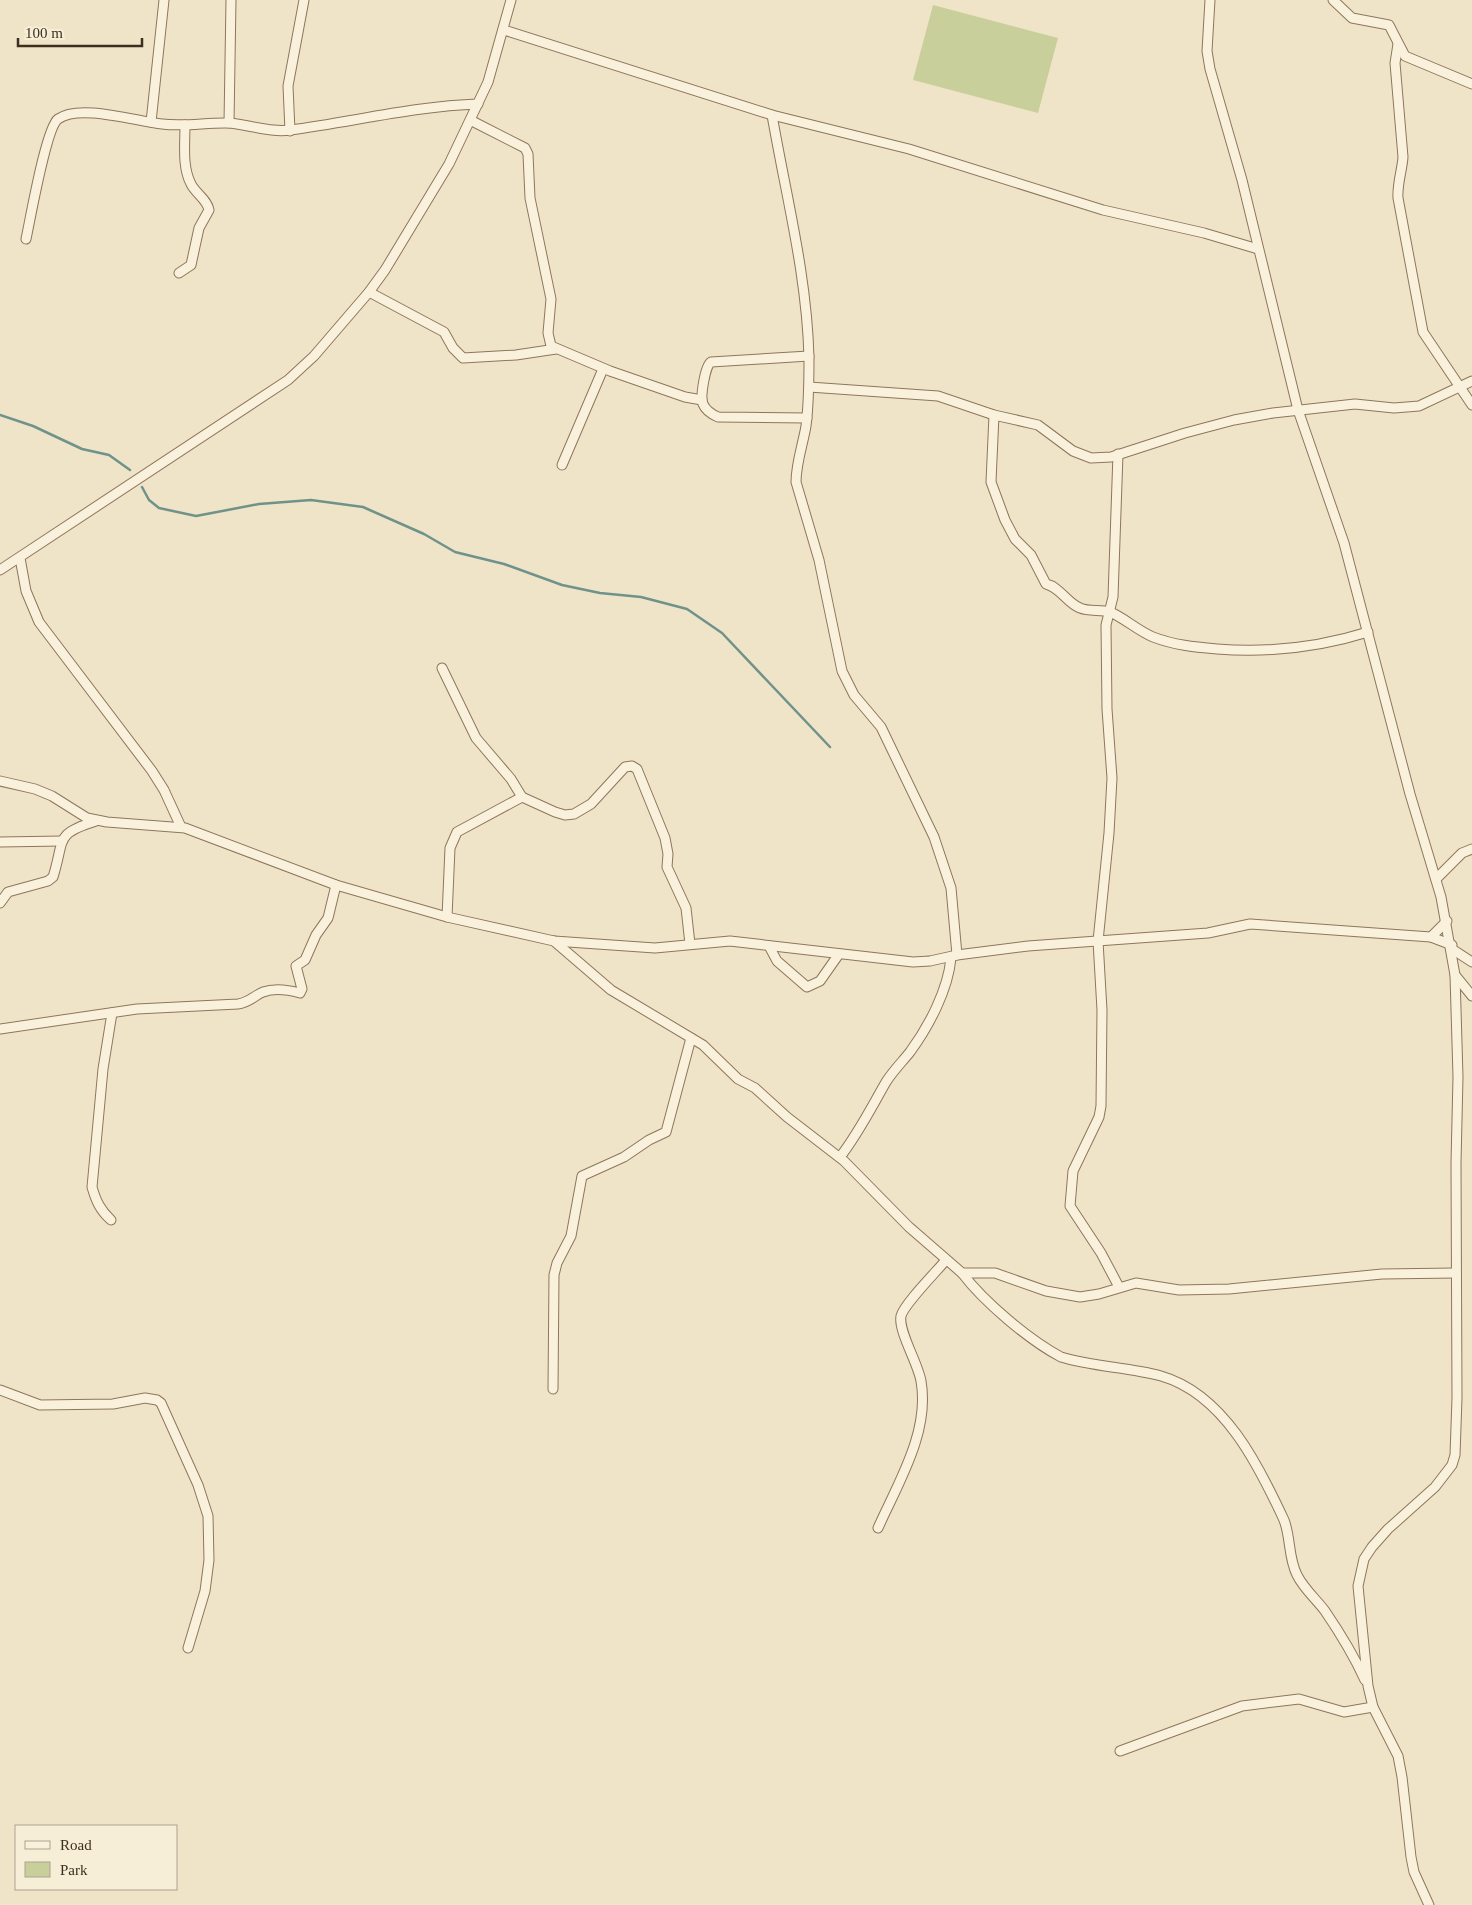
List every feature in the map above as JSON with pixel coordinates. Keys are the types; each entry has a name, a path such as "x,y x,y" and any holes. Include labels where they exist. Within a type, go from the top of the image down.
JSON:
{"street":[{"path":"151,122 164,0"},
{"path":"229,123 231,0"},
{"path":"290,130 288,86 304,0"},
{"path":"0,570 288,380 314,356 369,292 385,270 449,164 472,121 495,64 511,0"},
{"path":"1210,0 1207,51 1210,69 1242,180 1298,410 1344,543 1410,794 1436,879 1452,947 1455,975 1458,1077 1455,1273 1457,1398 1455,1455 1452,1465 1444,1478 1388,1529 1364,1559 1358,1586 1368,1686 1373,1707 1398,1756 1414,1872 1429,1905"},
{"path":"1333,0 1352,18 1390,25 1405,56 1472,84"},
{"path":"504,30 772,115 909,149 1103,210 1204,233 1258,249"},
{"path":"1398,44 1395,63 1403,157 1402,172 1397,189 1415,283 1420,321 1434,350 1472,405"},
{"path":"26,240 43,160 57,120 79,114 96,114 186,125 229,123 290,130 446,106 478,104"},
{"path":"772,115 800,253 807,309 809,387 807,418 796,471 796,482 819,560 842,671 854,695 880,727 934,837 951,888 954,956 947,983 911,1051 887,1081 856,1137 840,1157"},
{"path":"472,121 525,148 528,154 530,198 551,299 549,342 556,349 604,369 685,397 702,400"},
{"path":"179,273 191,265 199,228 209,210 207,203 190,184 186,125"},
{"path":"369,292 444,332 453,348 464,358 516,355 556,349"},
{"path":"807,418 718,417 709,413 702,400 706,368 712,362 809,356"},
{"path":"562,464 604,369"},
{"path":"809,387 938,396 994,415 1038,425 1073,451 1092,458 1118,454 1234,420 1298,410 1356,404 1394,408 1419,406 1472,381"},
{"path":"994,415 992,482 1005,520 1015,539 1031,556 1046,584 1051,585 1074,605 1087,610 1110,612 1152,636 1171,643 1251,652 1304,648 1368,632"},
{"path":"1118,454 1118,492 1110,612 1106,625 1108,733 1112,778 1110,833 1098,941 1102,1051 1101,1106 1099,1117 1073,1171 1070,1206 1102,1253 1119,1287"},
{"path":"20,558 26,591 39,622 152,771 164,790 181,827"},
{"path":"442,668 476,738 511,779 522,797 565,816 574,814 591,804 625,767 632,766 637,768 665,838 667,867 686,908 690,944"},
{"path":"0,781 43,792 87,818 181,827 196,831 336,885 447,917 554,941 655,948 730,941 913,962 1098,941 1208,933 1250,924 1432,937 1452,947 1472,962"},
{"path":"447,917 450,848 457,832 522,797"},
{"path":"0,903 8,892 48,881 53,877 62,841 69,831 97,820"},
{"path":"0,842 62,841"},
{"path":"1436,879 1462,853 1472,848"},
{"path":"0,1029 112,1013 246,1003 268,991 301,993 296,966 305,960 316,935 328,918 336,885"},
{"path":"1432,937 1447,921"},
{"path":"554,941 611,990 702,1045 738,1079 755,1088 787,1117 840,1157 909,1227 962,1273 1004,1316 1049,1351 1060,1357 1162,1376 1180,1384 1209,1404 1242,1443 1260,1473 1285,1522 1289,1549 1297,1575 1344,1641 1368,1686"},
{"path":"769,946 777,961 807,987 820,981 839,954"},
{"path":"1455,975 1472,996"},
{"path":"111,1220 99,1208 92,1187 103,1069 112,1013"},
{"path":"553,1389 554,1275 557,1263 571,1236 582,1176 624,1157 668,1130 670,1110 691,1038"},
{"path":"878,1528 913,1448 922,1408 919,1370 902,1326 902,1313 946,1260"},
{"path":"962,1273 995,1273 1046,1291 1080,1297 1099,1294 1119,1287 1145,1283 1179,1290 1229,1289 1382,1274 1455,1273"},
{"path":"0,1390 40,1405 113,1404 145,1398 157,1400 161,1403 198,1485 208,1516 209,1560 205,1591 188,1648"},
{"path":"1120,1751 1242,1706 1299,1699 1344,1712 1373,1707"}],"green space":[{"path":"933,5 1058,38 1038,113 913,80"}],"waterway":[{"path":"0,415 33,426 82,449 109,455 130,470"},
{"path":"142,487 149,500 159,508 196,516 259,504 311,500 363,507 424,534 455,552 504,564 562,585 600,593 641,597 687,609 722,633 830,747"}]}
